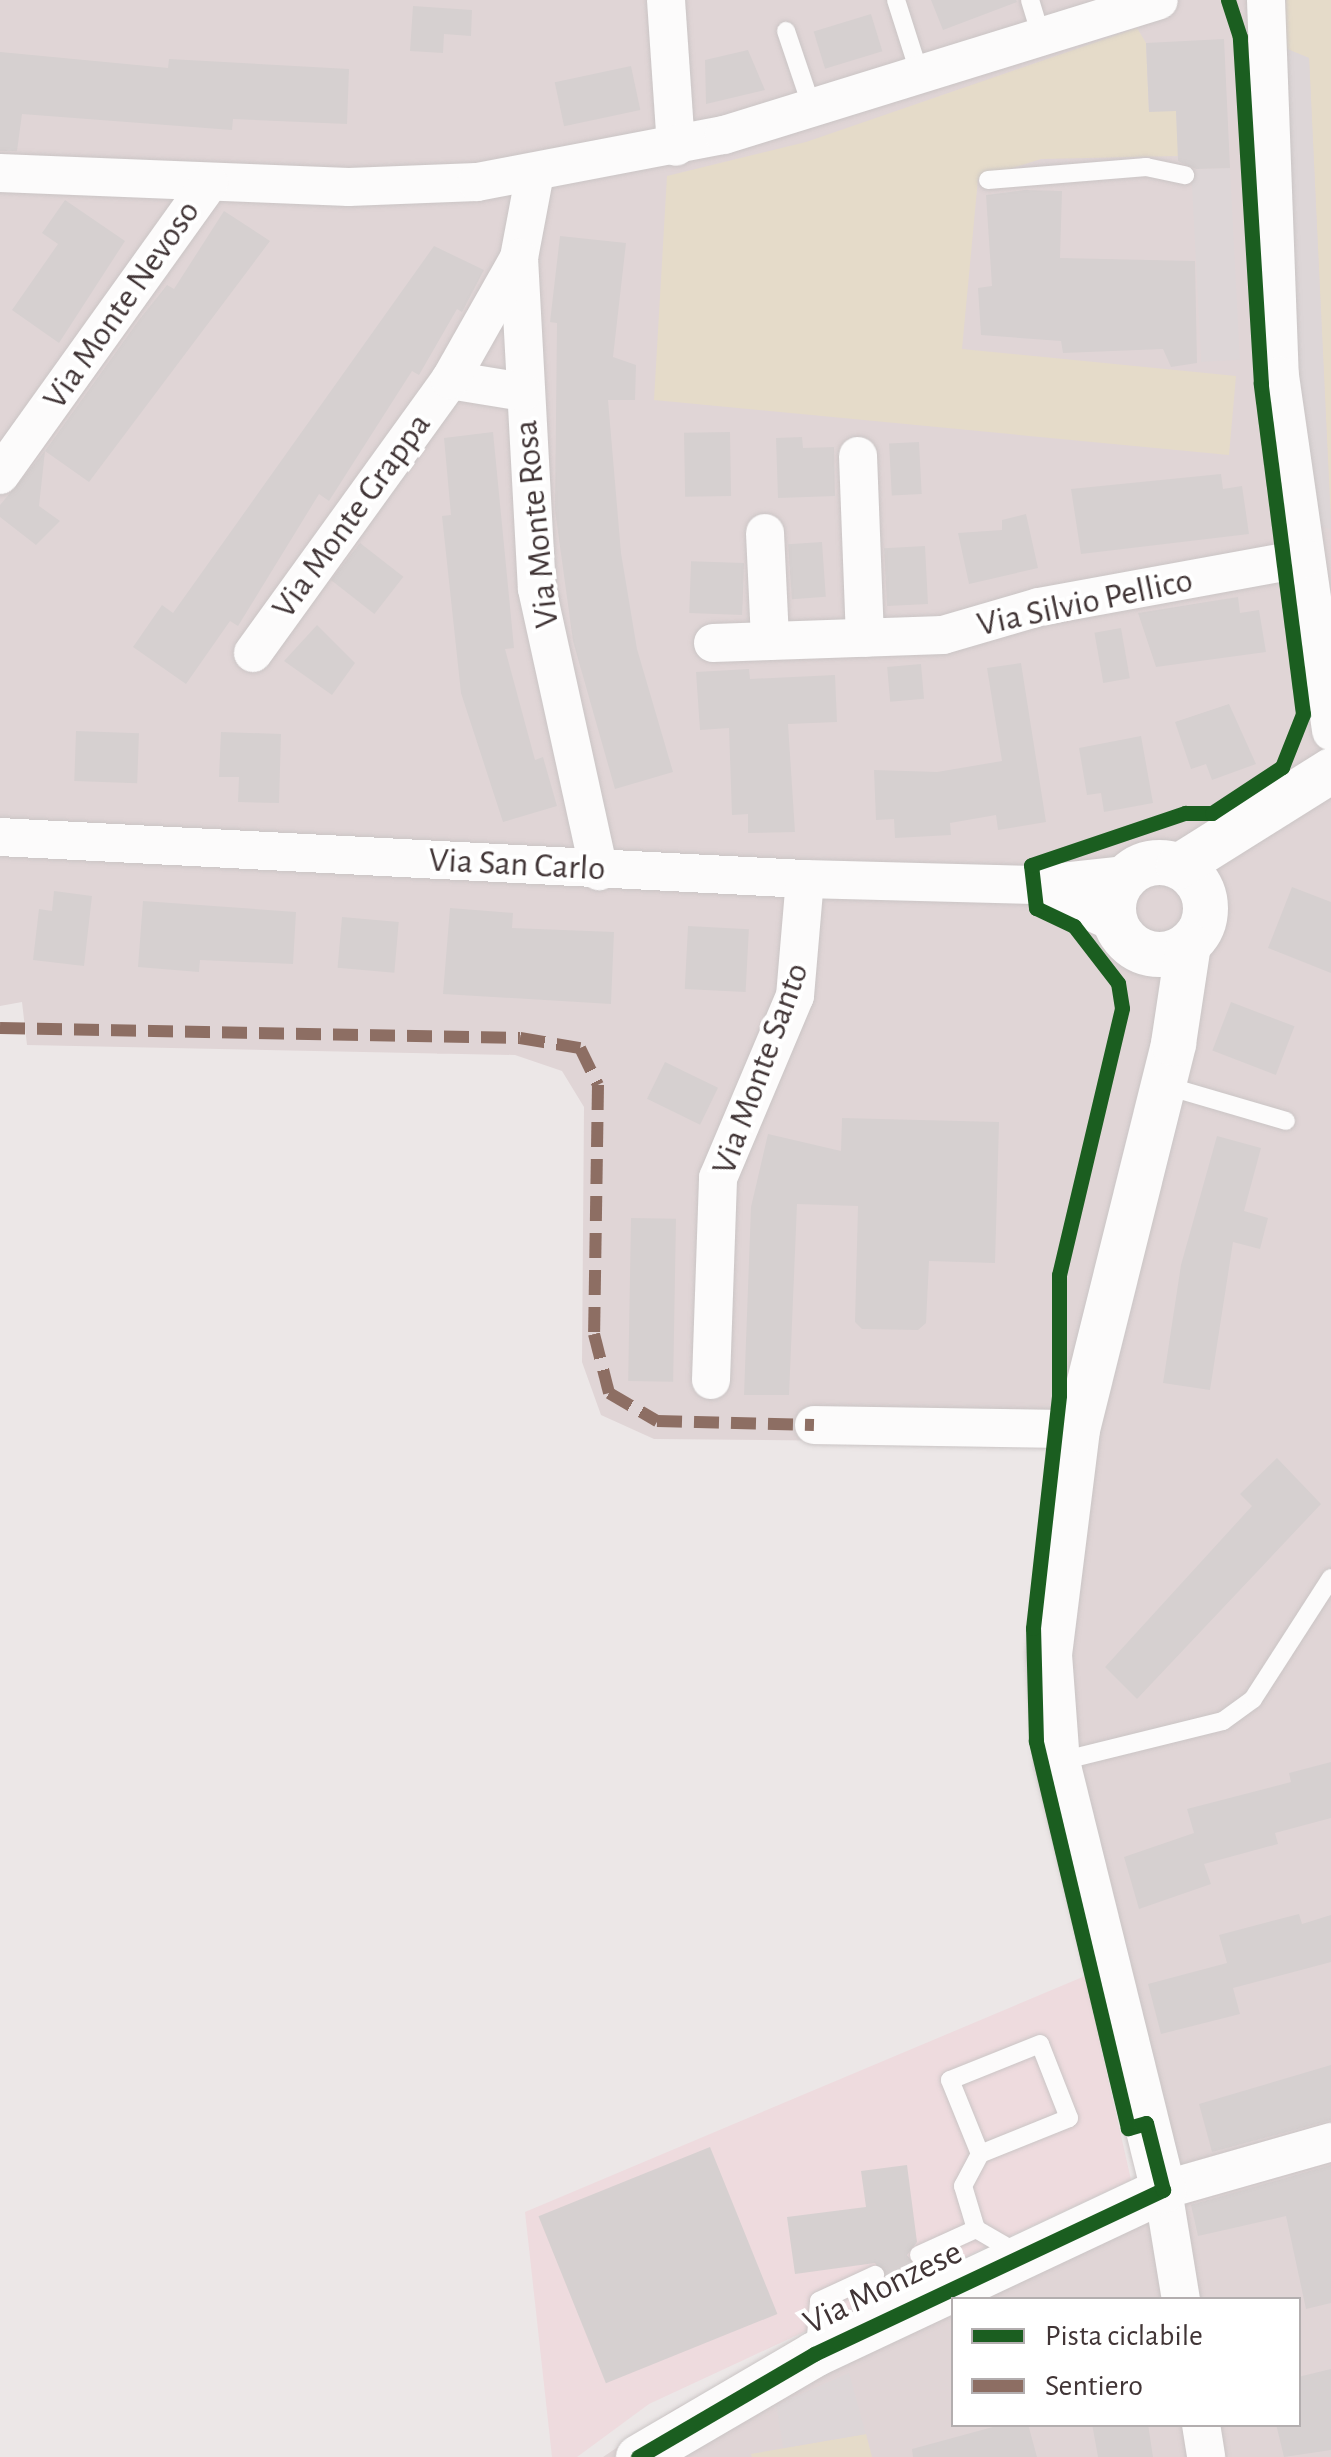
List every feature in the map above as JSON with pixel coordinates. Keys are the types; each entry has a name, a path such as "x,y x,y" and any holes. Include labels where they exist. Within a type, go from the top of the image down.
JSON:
{"street":[{"path":"666,0 676,147"},
{"path":"0,173 208,183 422,186 535,174 676,147 1158,0"},
{"path":"1266,0 1280,376 1331,731"},
{"name":"Via Monte Rosa","path":"535,174 519,258 523,392 537,589 599,871"},
{"name":"Via Monte Nevoso","path":"0,475 13,440 208,183"},
{"name":"Via Monte Grappa","path":"253,653 450,380 519,258"},
{"name":"Via Monte Grappa","path":"450,380 523,392"},
{"path":"858,456 865,638"},
{"path":"765,532 770,641"},
{"name":"Via Silvio Pellico","path":"713,643 943,635 1039,607 1305,558"},
{"path":"1178,866 1268,816 1331,770"},
{"path":"1182,937 1228,860 1268,816"},
{"name":"Via San Carlo","path":"0,837 599,871 806,878 1034,885 1126,875"},
{"path":"1181,2297 1163,2190 1056,1762 1051,1624 1076,1429 1164,1076 1182,937 1199,886 1178,866 1151,862 1126,875 1114,897 1115,923 1130,944 1182,937"},
{"name":"Via Monte Santo","path":"711,1380 718,1178 795,996 806,878"},
{"name":"Via San Carlo","path":"1034,885 1115,923"},
{"path":"814,1425 1076,1429"},
{"name":"Via Monzese","path":"638,2457 814,2354 1163,2190 1331,2142"},
{"path":"1201,2427 1206,2457"}],"lane":[{"path":"896,0 920,75"},
{"path":"1030,0 1042,37"},
{"path":"786,31 812,108"},
{"path":"988,180 1146,167 1185,176"},
{"path":"1164,1076 1286,1121"},
{"path":"1056,1762 1223,1722 1254,1698 1331,1578"},
{"path":"980,2154 950,2080 1040,2044 1069,2118 980,2154 963,2186 976,2230 1020,2255"},
{"path":"919,2255 976,2230"},
{"path":"814,2354 819,2301 876,2275"}],"shaded area":[{"path":"0,0 1331,0 1331,2457 603,2457 676,2408 1165,2187 1064,1771 1079,1443 654,1439 601,1415 582,1362 584,1107 562,1071 515,1055 27,1045 22,1002 0,1006"},
{"path":"1286,0 1331,0 1331,522 1309,58 1282,47"},
{"path":"1137,28 1146,43 1149,111 1176,111 1179,156 1041,159 978,179 962,349 1236,376 1229,455 654,400 667,176 806,142"},
{"path":"1282,47 1309,58 1331,529 1306,523 1288,335"},
{"path":"1230,168 1240,360 1201,362 1191,170"},
{"path":"1085,1976 1131,2180 649,2404 577,2457 552,2457 525,2212"},
{"path":"849,2373 866,2434 783,2448 776,2405"},
{"path":"866,2434 872,2457 751,2454"}],"building":[{"path":"931,0 1016,0 1017,2 943,30"},
{"path":"413,6 472,10 471,36 444,34 443,53 410,51"},
{"path":"871,14 882,51 825,69 814,32"},
{"path":"1224,39 1230,168 1196,169 1178,161 1176,111 1149,112 1146,43"},
{"path":"748,50 765,90 706,104 705,60"},
{"path":"0,52 168,68 169,59 349,69 347,124 233,119 232,130 22,114 17,151 0,151"},
{"path":"631,66 640,110 564,126 555,82"},
{"path":"1062,191 1060,258 1195,261 1197,363 1171,367 1163,349 1063,353 1061,341 981,335 978,288 992,286 986,195"},
{"path":"65,200 125,241 59,343 12,310 58,244 42,233"},
{"path":"224,211 270,241 89,482 45,451 139,320 167,285 174,289"},
{"path":"560,236 626,243 613,357 636,365 635,400 608,400 621,553 637,649 673,772 615,789 573,641 555,510 557,323 550,322"},
{"path":"434,246 484,270 462,312 457,309 419,375 412,371 329,501 319,494 238,626 230,621 186,684 133,647 162,605 173,613"},
{"path":"493,432 514,648 505,649 535,760 543,757 557,806 503,822 461,693 442,516 451,515 444,438"},
{"path":"730,432 731,496 685,497 684,433"},
{"path":"802,437 803,448 834,447 835,496 778,498 776,438"},
{"path":"919,442 922,494 892,495 889,444"},
{"path":"45,451 39,506 60,521 36,545 0,517 0,505"},
{"path":"1221,474 1223,489 1242,486 1249,534 1081,554 1071,489"},
{"path":"1026,514 1038,568 969,584 958,533 1002,530 1002,520"},
{"path":"822,542 826,597 792,599 788,544"},
{"path":"360,543 403,577 374,614 331,580"},
{"path":"925,546 928,604 887,606 884,548"},
{"path":"691,561 744,563 742,615 689,613"},
{"path":"1238,597 1240,613 1259,610 1266,652 1156,667 1138,613"},
{"path":"317,625 355,663 332,695 284,661"},
{"path":"1121,628 1130,678 1103,683 1094,633"},
{"path":"1021,663 1046,822 998,830 996,815 950,823 951,835 895,838 894,819 876,820 874,770 937,772 1002,761 987,668"},
{"path":"921,664 924,699 890,702 887,667"},
{"path":"749,669 750,679 835,675 837,722 788,724 795,832 748,833 748,814 732,815 729,728 700,730 696,672"},
{"path":"1229,704 1256,764 1212,780 1206,764 1191,769 1175,722"},
{"path":"76,731 139,733 137,783 74,781"},
{"path":"221,732 281,734 279,803 238,802 239,777 219,777"},
{"path":"1141,736 1153,803 1104,812 1101,793 1087,795 1079,748"},
{"path":"1292,887 1331,902 1331,973 1268,948"},
{"path":"54,891 92,896 84,966 33,960 39,909 52,911"},
{"path":"143,901 296,912 293,964 200,960 199,972 138,967"},
{"path":"450,908 513,913 512,928 614,932 611,1004 443,994"},
{"path":"342,917 399,922 394,973 338,968"},
{"path":"688,926 749,929 746,992 685,989"},
{"path":"1231,1002 1294,1026 1276,1075 1212,1051"},
{"path":"665,1062 718,1088 700,1125 647,1099"},
{"path":"842,1118 999,1122 995,1263 929,1261 926,1323 918,1330 862,1329 855,1322 858,1206 797,1204 789,1395 744,1395 751,1207 768,1134 841,1151"},
{"path":"1217,1136 1261,1148 1244,1211 1268,1218 1260,1249 1233,1242 1210,1390 1163,1383 1181,1265"},
{"path":"631,1218 676,1219 673,1382 628,1381"},
{"path":"1277,1458 1321,1504 1137,1699 1105,1667 1252,1506 1240,1494"},
{"path":"1331,1762 1331,1818 1275,1833 1278,1844 1204,1864 1211,1884 1139,1909 1124,1857 1194,1833 1187,1809 1291,1782 1289,1773"},
{"path":"1299,1914 1302,1924 1331,1915 1331,1962 1233,1988 1240,2014 1161,2034 1148,1984 1227,1963 1219,1935"},
{"path":"1331,2065 1331,2120 1212,2152 1199,2104"},
{"path":"710,2147 777,2314 606,2383 538,2216"},
{"path":"907,2165 917,2242 907,2255 922,2274 886,2279 875,2263 795,2274 787,2217 866,2207 861,2171"},
{"path":"1331,2165 1331,2303 1306,2309 1286,2216 1198,2236 1191,2205"},
{"path":"1331,2369 1331,2450 1284,2457 1277,2427 1301,2427 1301,2376"},
{"path":"993,2427 1029,2427 1037,2457 913,2457 912,2449"},
{"path":"1093,2427 1148,2427 1153,2457 1098,2457"}],"marked path":[{"path":"0,1028 520,1038 580,1048 598,1085 594,1334 609,1393 657,1421 814,1425"}],"cycle path":[{"path":"638,2457 814,2354 1163,2190 1146,2123 1128,2128 1036,1741 1033,1628 1059,1395 1059,1275 1122,1008 1118,983 1074,926 1036,908 1031,865 1185,813 1212,813 1282,767 1303,714 1261,384 1240,37 1228,0"}]}
